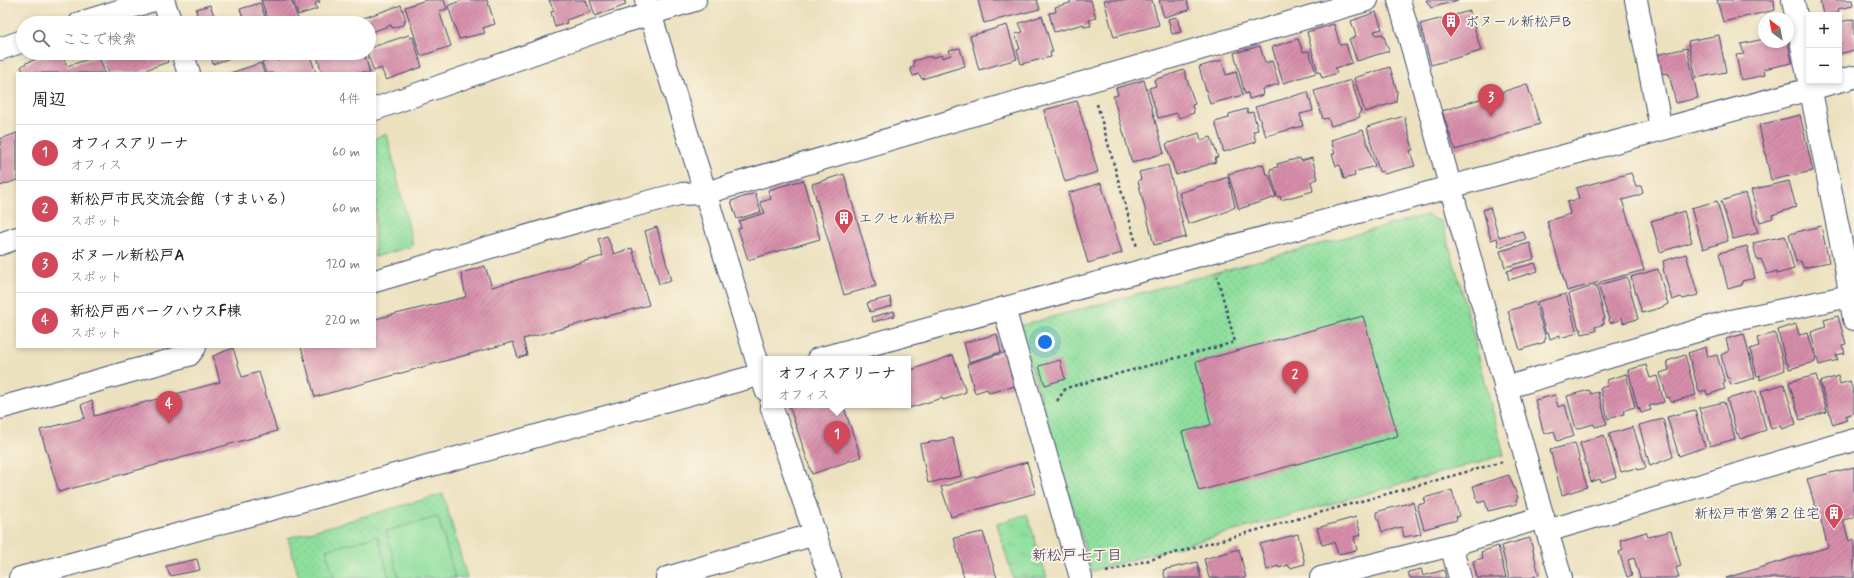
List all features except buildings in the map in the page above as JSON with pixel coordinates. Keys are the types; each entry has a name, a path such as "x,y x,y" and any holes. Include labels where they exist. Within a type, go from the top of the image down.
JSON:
{"street":[{"path":"103,16 154,0"},
{"path":"163,0 169,16"},
{"path":"376,109 648,7 694,0"},
{"path":"376,281 613,211 678,194 705,193 1367,0"},
{"path":"1399,0 1452,187 1506,388 1562,578"},
{"path":"1636,0 1661,129"},
{"path":"1793,0 1854,319"},
{"path":"648,7 763,376"},
{"path":"0,49 16,43"},
{"path":"184,60 189,72"},
{"path":"829,356 1854,77"},
{"path":"0,244 16,238"},
{"path":"1506,388 1730,321 1850,296"},
{"path":"1004,308 1081,578"},
{"path":"0,408 189,355 194,348"},
{"path":"20,578 763,379"},
{"path":"772,408 830,578"},
{"path":"1321,578 1451,545 1545,524 1854,440"},
{"path":"667,578 815,534"},
{"path":"1451,545 1460,578"}],"path":[{"path":"1091,80 1143,270"},
{"path":"1056,403 1066,388 1235,342 1215,268"},
{"path":"1102,566 1105,573 1526,456"}],"green space":[{"path":"387,134 413,246 376,257 376,138"},
{"path":"1426,215 1442,222 1459,280 1504,455 1092,571 1019,326"},
{"path":"443,494 467,578 299,578 288,538"},
{"path":"1027,514 1047,578 1013,578 997,524"},
{"path":"438,517 455,578 399,578 386,531"},
{"path":"378,536 389,578 334,578 326,550"}],"place":[{"name":"ボヌール新松戸B","path":"1451,38"},
{"name":"ボヌール新松戸A","path":"1491,117"},
{"name":"エクセル新松戸","path":"844,235"},
{"name":"新松戸市民交流会館（すまいる）","path":"1295,394"},
{"name":"新松戸西パークハウスF棟","path":"169,424"},
{"name":"オフィスアリーナ","path":"837,454"},
{"name":"新松戸市営第２住宅","path":"1834,530"}],"district":[{"name":"新松戸七丁目","path":"1077,555"}]}
